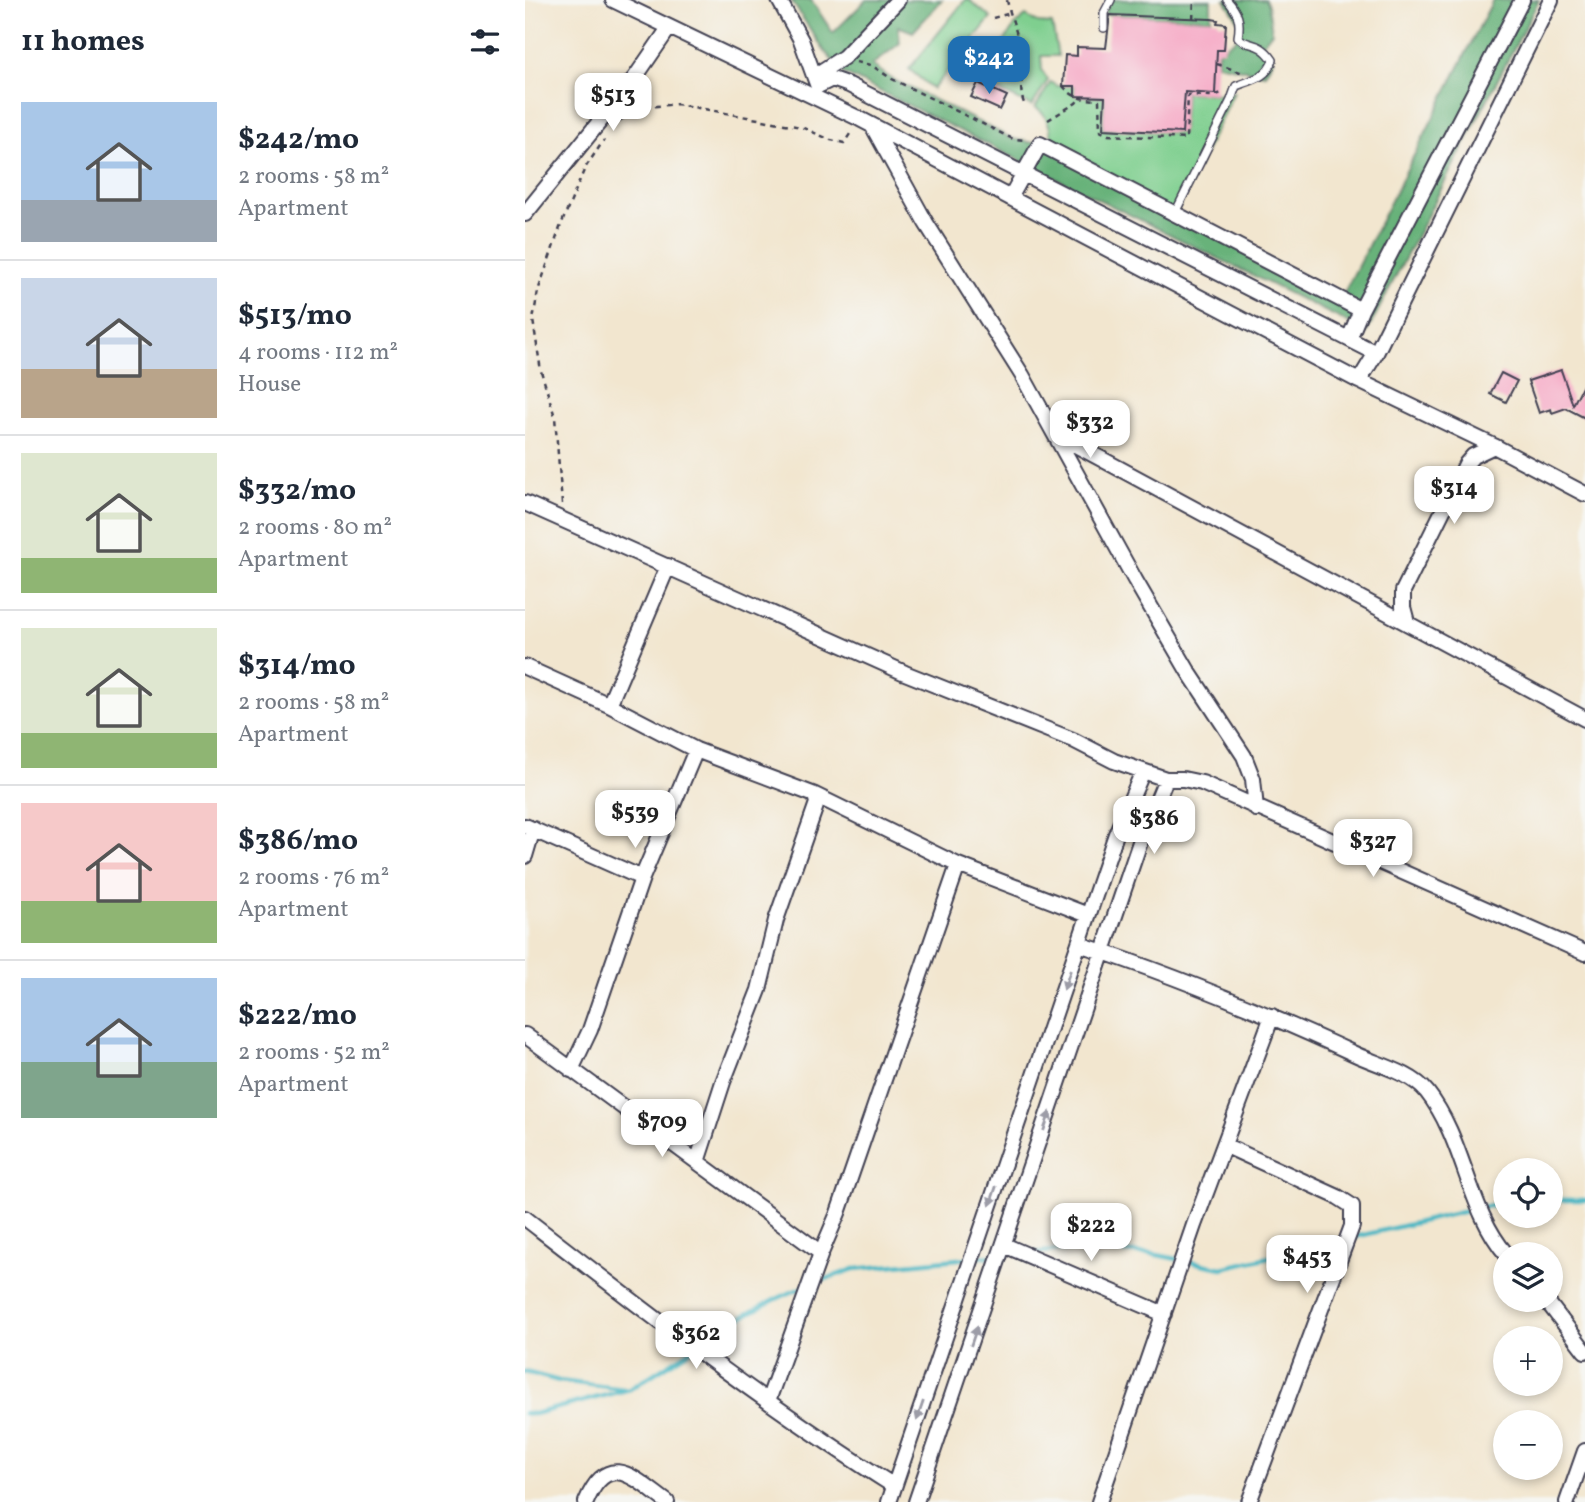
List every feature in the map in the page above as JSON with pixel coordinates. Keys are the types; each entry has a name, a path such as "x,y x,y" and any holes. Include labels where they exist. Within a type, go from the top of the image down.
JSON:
{"street":[{"path":"613,0 866,122 1359,381 1494,446 1585,494"},
{"path":"779,0 801,40 823,102"},
{"path":"816,81 848,53 898,0"},
{"path":"1349,339 1361,310 1522,0"},
{"path":"1359,381 1376,353 1551,0"},
{"path":"525,214 634,79 669,28"},
{"path":"816,81 832,79 849,85 1376,353"},
{"path":"866,122 926,223 1023,374 1135,580 1188,671 1244,756 1253,779 1256,809"},
{"path":"1010,198 1040,144 1361,310"},
{"path":"1057,435 1585,719"},
{"path":"1407,622 1403,592 1466,464 1473,456 1494,446"},
{"path":"525,503 905,673 1143,771 1166,779 1202,783 1585,953"},
{"path":"609,705 668,566"},
{"path":"1373,604 1390,601 1403,592"},
{"path":"525,667 609,705 695,750 815,795 958,865 1088,915"},
{"path":"571,1070 590,1030 642,878 695,750"},
{"path":"889,1502 1116,834 1143,771"},
{"path":"916,1502 1140,842 1166,779"},
{"path":"697,1163 732,1057 758,990 776,920 817,803 815,795"},
{"path":"525,856 529,828 642,878"},
{"path":"768,1401 838,1213 958,865"},
{"path":"1079,944 1199,986 1272,1016 1418,1083 1436,1106 1460,1154 1485,1220 1499,1242"},
{"path":"1099,1502 1272,1016"},
{"path":"525,1035 821,1253"},
{"path":"1224,1145 1338,1197 1352,1206 1353,1213 1352,1226 1249,1502"},
{"path":"525,1218 679,1337 832,1447 894,1486"},
{"path":"1005,1245 1164,1314"},
{"path":"1555,1312 1585,1351"},
{"path":"1567,1502 1585,1451"},
{"path":"586,1502 594,1484 605,1473 620,1472 639,1481 667,1502"}],"lane":[{"path":"1104,28 1104,13 1111,0"},
{"path":"1175,214 1236,86 1265,74 1271,68 1273,60 1260,46 1242,42 1238,37 1240,23 1235,9 1227,0"}],"path":[{"path":"1007,0 1016,24 1023,65 1021,95 1024,103"},
{"path":"1193,19 1194,0"},
{"path":"993,18 1011,13"},
{"path":"848,53 853,61 871,65 892,79 1013,139 1040,144"},
{"path":"1063,86 1079,99 1099,100 1100,131 1108,135 1185,139 1188,95 1213,96 1236,86 1249,76 1217,64"},
{"path":"1048,120 1079,99"},
{"path":"615,123 638,108 677,104 801,127 844,143 866,122"},
{"path":"564,521 555,417 541,371 533,320 538,291 561,225 586,168 608,134"}],"green space":[{"path":"791,0 811,0 833,33 866,0 942,0 913,32 898,26 900,43 872,65 892,79 1013,139 1040,144 1341,299 1493,0 1539,0 1367,332 843,73 825,52"},
{"path":"965,0 969,0 991,18 933,89 909,69"},
{"path":"1111,0 1211,0 1211,19 1108,15 1105,13"},
{"path":"1225,0 1265,0 1268,5 1272,32 1261,46 1273,60 1265,74 1217,64 1218,52 1238,37 1240,23"},
{"path":"1026,16 1038,23 1052,24 1058,56 1041,56 1042,71 1048,80 1032,106 977,81 1016,24"},
{"path":"1051,82 1057,86 1075,86 1075,96 1105,97 1103,129 1182,133 1185,92 1234,92 1175,214 1054,152 1047,121 1035,108"}],"building":[{"path":"1110,15 1211,19 1226,24 1224,50 1217,50 1215,94 1185,92 1182,133 1103,129 1105,97 1075,96 1075,86 1063,86 1065,55 1077,56 1077,47 1106,48"},
{"path":"978,83 1007,96 1000,110 971,97"},
{"path":"1561,370 1573,405 1585,381 1585,418 1566,408 1552,413 1551,409 1539,413 1528,381"},
{"path":"1501,373 1517,381 1506,402 1490,394"}],"waterway":[{"path":"1563,1200 1585,1200"},
{"path":"1032,1253 1074,1249 1152,1254 1222,1268 1493,1205"},
{"path":"976,1257 996,1256"},
{"path":"815,1283 854,1269 968,1258"},
{"path":"698,1345 751,1312 807,1286"},
{"path":"525,1413 534,1414 630,1389 691,1350"},
{"path":"525,1372 559,1381 624,1389"}]}
